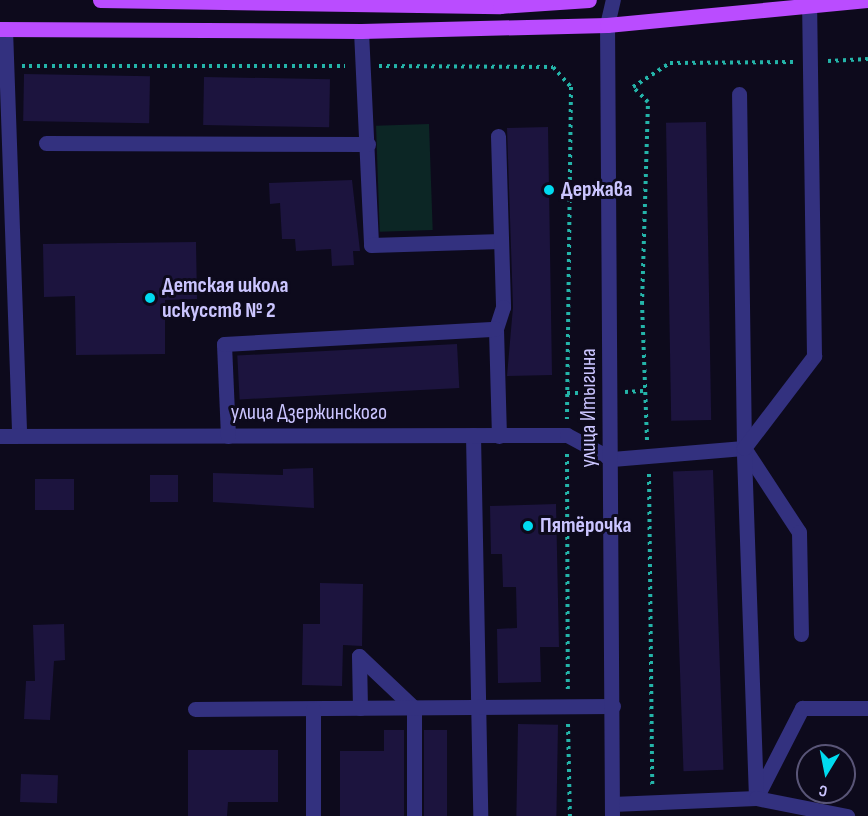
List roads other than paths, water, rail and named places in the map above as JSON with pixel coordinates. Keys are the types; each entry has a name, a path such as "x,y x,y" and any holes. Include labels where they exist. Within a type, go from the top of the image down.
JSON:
{"main road":[{"path":"100,0 500,6 589,0"},
{"path":"2,29 361,31 607,25 868,0"}],"street":[{"name":"улица Итыгина","path":"612,810 612,459 607,25 613,0"},
{"path":"612,459 744,448 814,356 809,4"},
{"path":"2,29 6,66 5,154 18,435"},
{"path":"361,31 360,66 368,144 371,245 501,241"},
{"path":"739,94 744,448 756,798"},
{"path":"498,136 503,307 496,329 499,435"},
{"path":"46,143 368,144"},
{"path":"228,435 224,344 496,329"},
{"path":"473,435 480,816"},
{"name":"улица Дзержинского","path":"0,436 567,435 612,459"},
{"path":"744,448 799,532 801,634"},
{"path":"360,708 359,656 414,708 414,816"},
{"path":"195,709 478,708 568,702 613,706"},
{"path":"756,798 802,708 868,708"},
{"path":"313,709 313,816"},
{"path":"612,810 756,798 847,816"}],"place":[{"name":"Держава","path":"549,190"},
{"name":"Детская школа искусств № 2","path":"150,298"},
{"name":"Пятёрочка","path":"528,526"}]}
